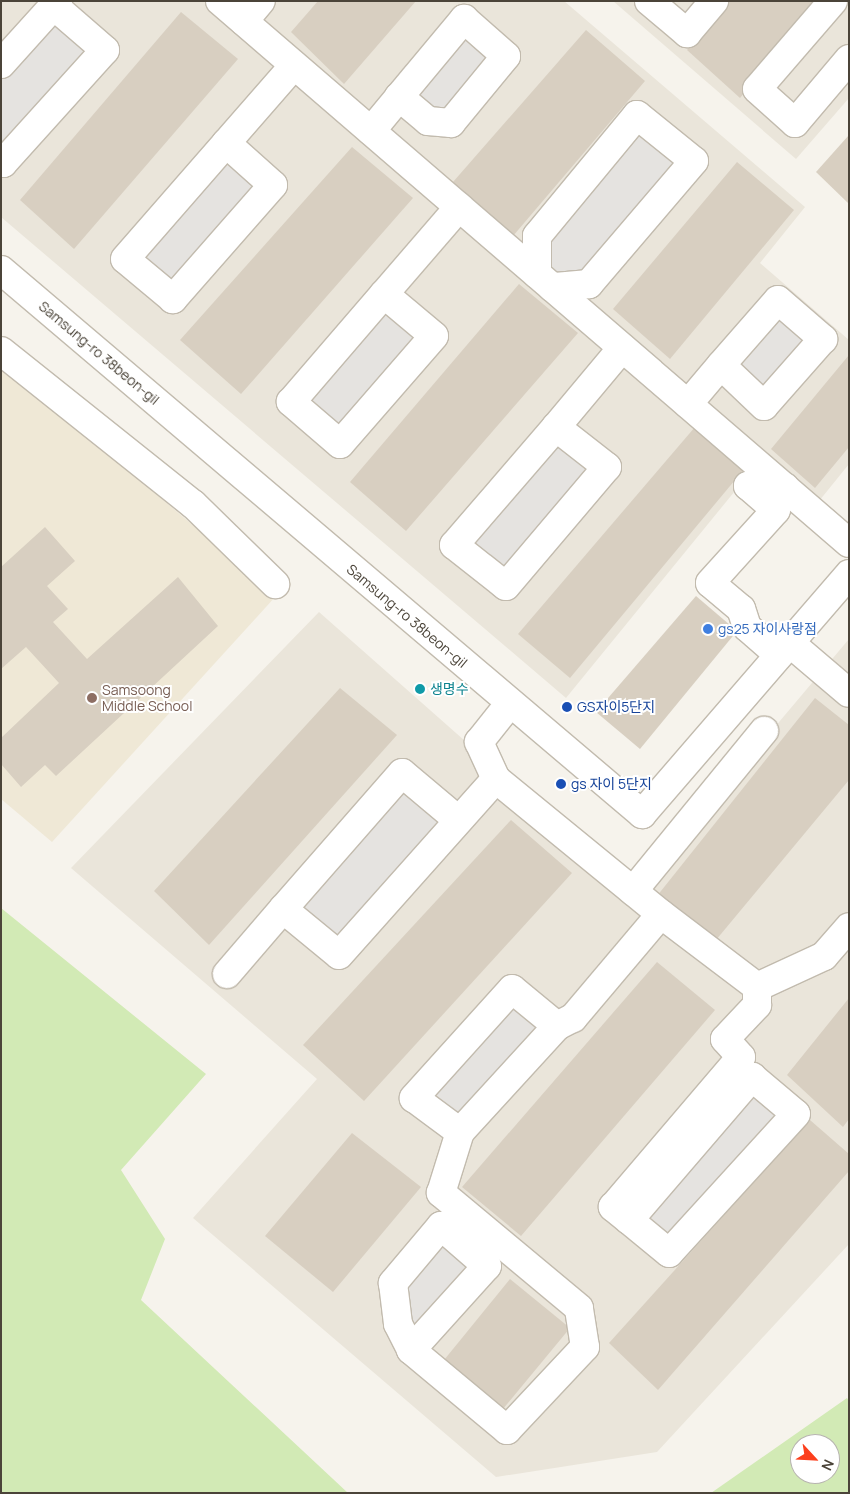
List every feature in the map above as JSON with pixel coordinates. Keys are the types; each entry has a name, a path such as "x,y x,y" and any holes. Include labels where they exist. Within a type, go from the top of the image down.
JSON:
{"street":[{"path":"220,1 247,8 294,65 849,543"},
{"path":"650,1 687,33 714,1"},
{"path":"832,1 757,88 795,123 849,59"},
{"path":"1,64 56,4 105,50 3,162 1,161"},
{"path":"226,143 273,185 173,299 125,258 294,65"},
{"path":"371,132 399,97"},
{"path":"637,115 694,161 590,284 545,281 537,236 637,115"},
{"path":"384,294 434,336 340,444 291,402 384,294 460,207"},
{"name":"Samsung-ro 38beon-gil","path":"1,270 642,814 849,574"},
{"path":"556,427 607,467 506,586 454,545 622,348"},
{"path":"1,351 193,504 275,584"},
{"path":"688,404 721,365"},
{"path":"785,487 748,486 776,510 710,584 741,609 747,627 784,649 849,693"},
{"path":"510,703 479,742 496,779 633,891 757,987"},
{"path":"633,891 764,731"},
{"path":"227,974 402,772 458,820"},
{"path":"283,909 340,955 496,779"},
{"path":"411,1350 507,1430 585,1347 579,1308 441,1193 460,1132 557,1026 573,1018 662,914"},
{"path":"757,987 824,956 849,927"},
{"path":"629,1220 752,1078 796,1114 669,1253 613,1207 741,1058 725,1039 757,1004 757,987"},
{"path":"460,1132 414,1098 512,989 557,1026"}],"shaded area":[{"path":"1,1 564,1 805,207 760,263 849,340 849,464 811,511 757,464 566,698 1,217"},
{"path":"613,1 849,1 849,98 796,159"},
{"path":"54,16 93,52 1,148 1,76"},
{"path":"468,23 498,57 447,116 412,95"},
{"path":"638,120 688,162 585,279 552,283 537,237"},
{"path":"227,151 263,185 172,291 134,257"},
{"path":"386,303 428,337 338,436 299,401"},
{"path":"779,305 818,339 764,399 726,364"},
{"name":"Samsoong Middle School","path":"1,362 276,596 52,842 1,799"},
{"path":"557,436 599,469 505,578 463,543"},
{"path":"319,612 636,892 849,639 849,1244 657,1452 496,1477 193,1218 317,1079 71,868"},
{"path":"402,773 458,820 339,955 283,909"},
{"path":"512,989 557,1026 460,1132 414,1098"},
{"path":"752,1077 796,1114 669,1253 629,1220"},
{"path":"441,1226 487,1266 411,1350 393,1283"}],"green space":[{"path":"1,908 206,1074 121,1170 165,1239 141,1300 348,1493 1,1493"},
{"path":"847,1398 849,1401 849,1493 711,1493 790,1438 790,1484 840,1484 840,1434 795,1434"}],"building":[{"path":"318,1 416,1 344,84 291,32"},
{"path":"728,1 822,1 740,98 687,50"},
{"path":"181,12 238,59 74,249 20,200"},
{"path":"586,30 645,81 513,236 453,182"},
{"path":"849,135 849,204 816,172"},
{"path":"352,147 413,198 241,394 180,340"},
{"path":"737,162 794,210 670,359 613,309"},
{"path":"519,284 578,333 406,531 350,482"},
{"path":"849,355 849,447 815,488 771,449"},
{"path":"695,427 745,468 570,678 518,634"},
{"path":"45,527 75,561 47,586 68,609 53,622 87,659 178,577 218,626 56,776 45,765 21,787 1,764 1,738 59,683 26,647 1,669 1,567"},
{"path":"696,596 737,631 640,749 596,712"},
{"path":"340,688 397,735 209,945 154,891"},
{"path":"815,698 849,725 849,780 716,940 657,896"},
{"path":"511,820 572,873 364,1101 303,1045"},
{"path":"657,962 715,1010 521,1236 462,1187"},
{"path":"849,998 849,1119 843,1127 787,1075"},
{"path":"810,1120 849,1154 849,1171 658,1390 609,1343"},
{"path":"352,1133 421,1187 333,1292 265,1236"},
{"path":"510,1279 570,1328 498,1415 440,1365"}],"place":[{"name":"gs25 자이사랑점","path":"708,629"},
{"name":"생명수","path":"420,689"},
{"name":"Samsoong Middle School","path":"92,698"},
{"name":"GS자이5단지","path":"567,707"},
{"name":"gs 자이 5단지","path":"561,784"}]}
